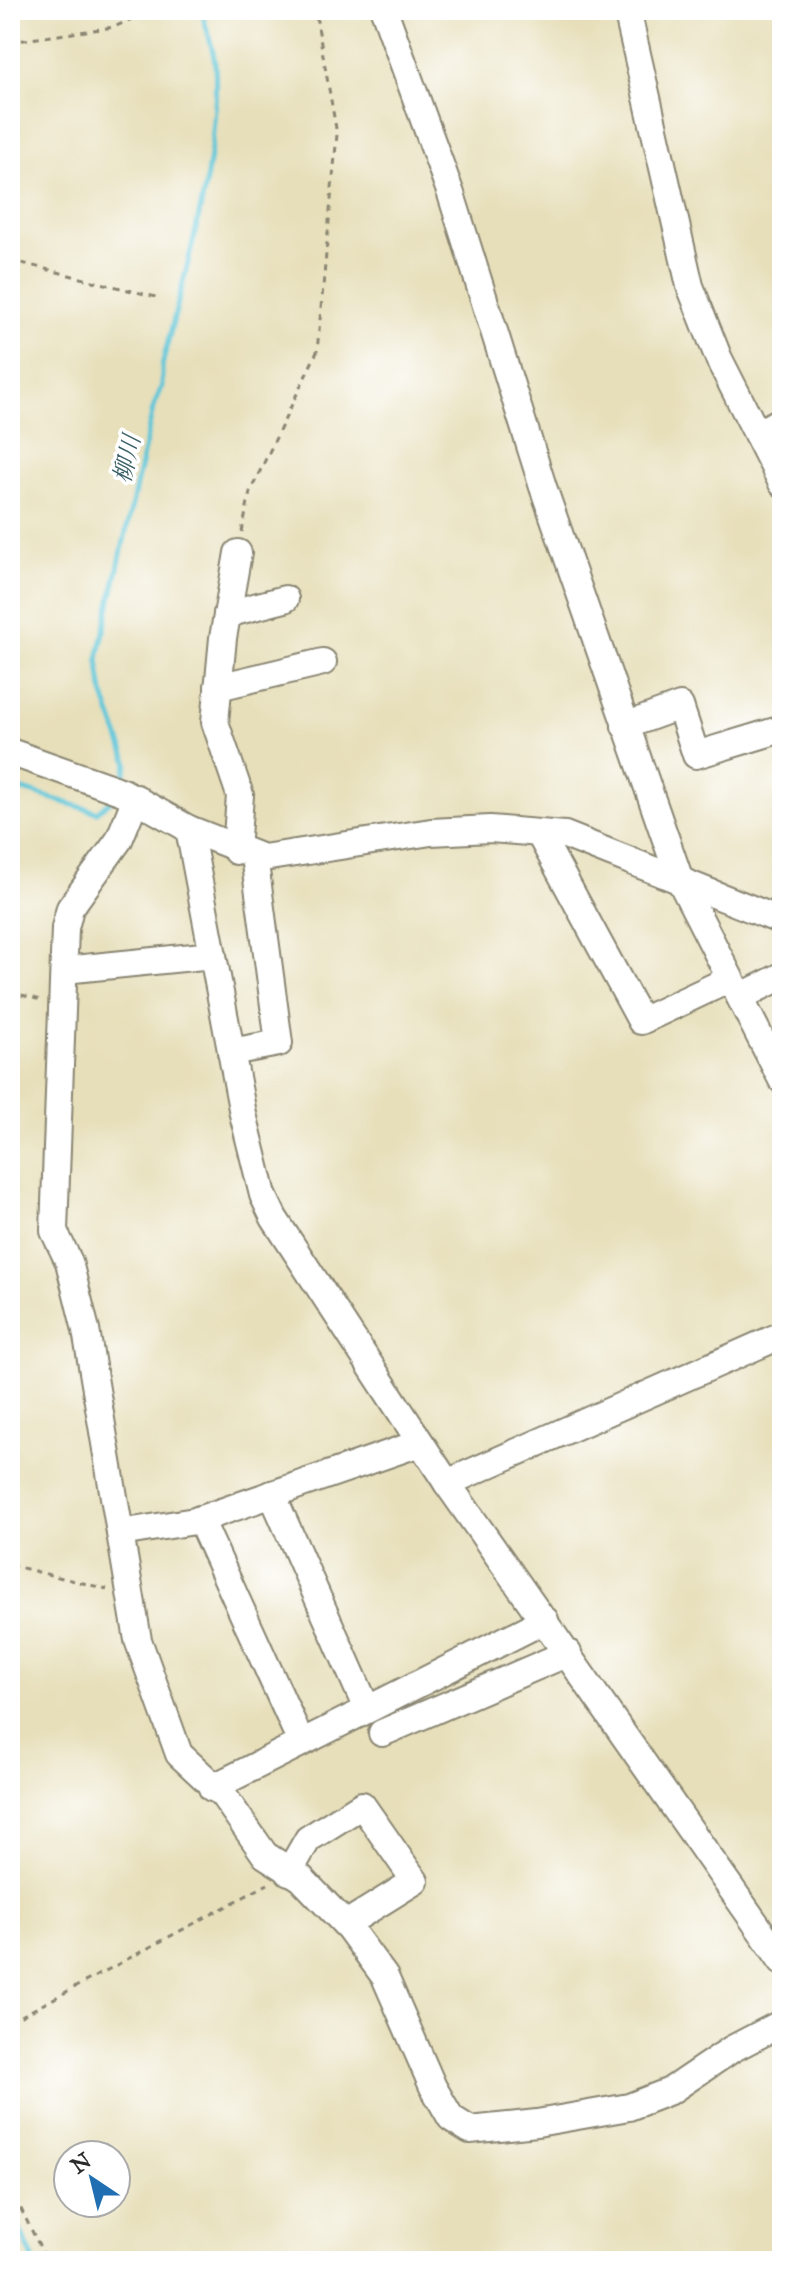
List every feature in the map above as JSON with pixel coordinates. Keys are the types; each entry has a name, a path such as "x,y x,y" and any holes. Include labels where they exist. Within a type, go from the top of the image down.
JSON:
{"street":[{"path":"384,10 451,194 543,487 680,880 782,1079"},
{"path":"627,10 690,286 719,359 782,483"},
{"path":"757,434 782,420"},
{"path":"231,1052 279,1043 245,853 240,795 215,722 227,614 238,553"},
{"path":"227,614 285,599"},
{"path":"218,687 323,662"},
{"path":"625,726 680,706 696,755 782,729"},
{"path":"10,752 136,798 189,829 263,858 431,832 490,829 565,835 782,921"},
{"path":"136,798 119,840 70,908 62,1005 54,1231 69,1262 86,1330 138,1640 179,1754 223,1795 265,1855 324,1898 346,1924 385,1977 433,2087 451,2118 470,2130 537,2123 653,2100 782,2023"},
{"path":"189,829 231,1052 263,1195 274,1218 447,1483 782,1961"},
{"path":"539,833 641,1021 735,988 782,976"},
{"path":"64,970 213,955"},
{"path":"447,1483 782,1335"},
{"path":"120,1533 200,1519 420,1443"},
{"path":"272,1494 367,1709"},
{"path":"200,1519 301,1742"},
{"path":"212,1788 545,1620"},
{"path":"382,1733 568,1653"},
{"path":"289,1872 308,1839 362,1805 415,1881 346,1924"}],"path":[{"path":"10,42 114,27 152,10"},
{"path":"238,553 250,492 317,352 337,134 315,10"},
{"path":"10,260 160,298"},
{"path":"10,992 62,1005"},
{"path":"10,1565 131,1594"},
{"path":"10,2022 289,1872"},
{"path":"10,2187 47,2261"}],"waterway":[{"name":"柳川","path":"122,785 128,763 103,693 98,659 207,177 215,100 215,64 201,10"},
{"name":"柳川","path":"10,786 97,812 113,799"},
{"name":"柳川","path":"10,2207 34,2261"}]}
